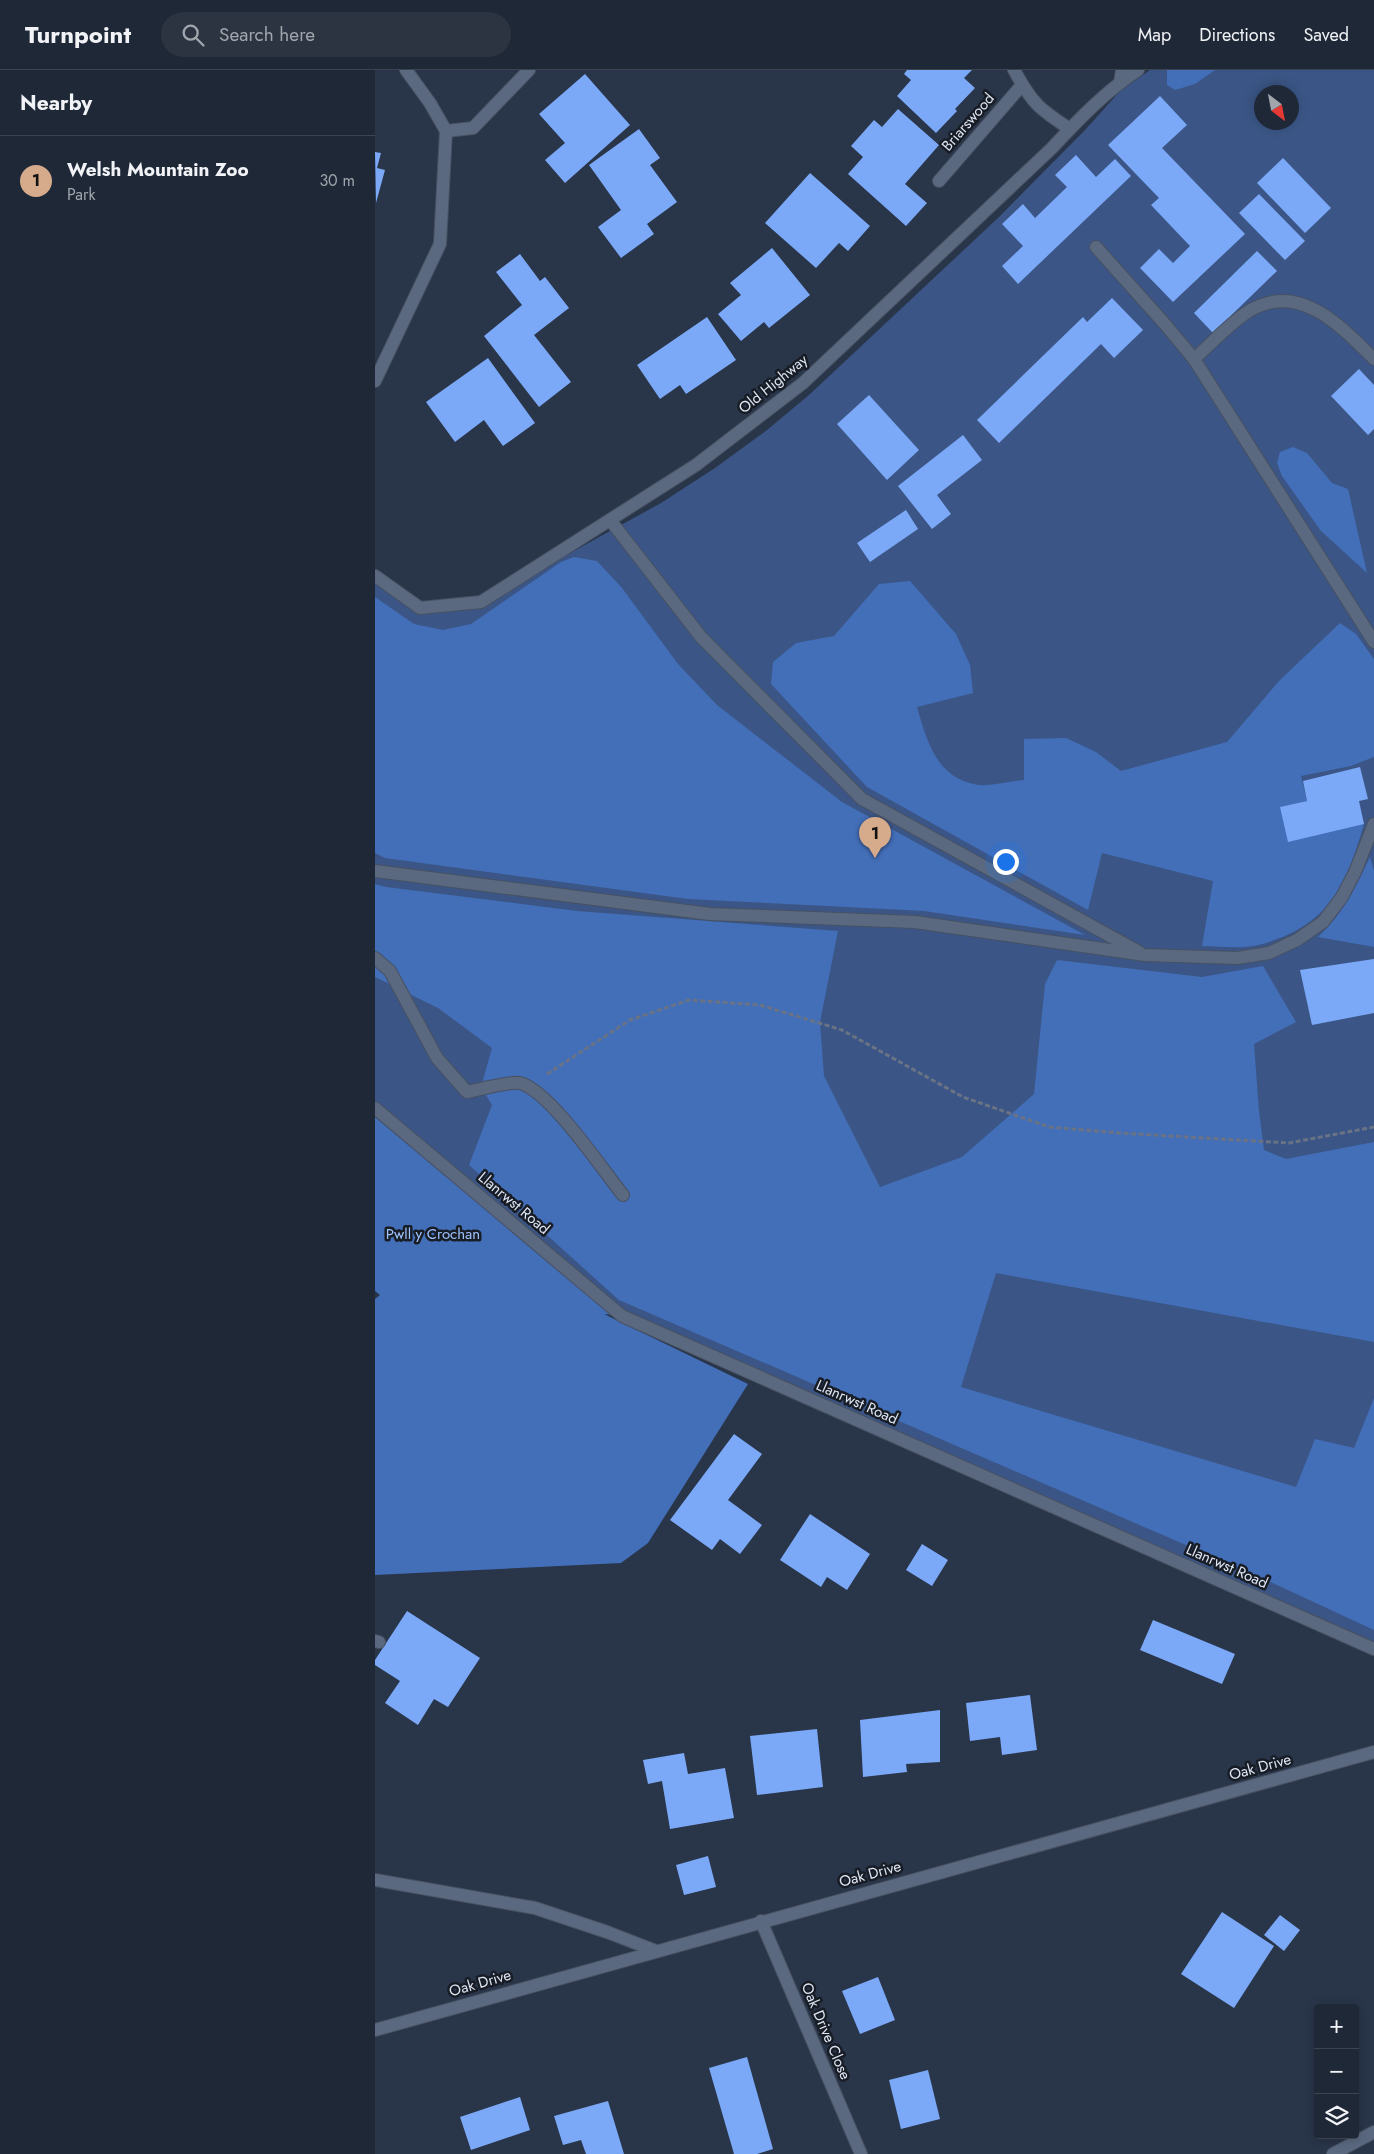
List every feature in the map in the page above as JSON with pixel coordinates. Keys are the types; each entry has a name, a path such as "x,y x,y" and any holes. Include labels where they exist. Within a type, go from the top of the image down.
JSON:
{"street":[{"path":"375,381 439,244 446,131 430,103 406,70"},
{"path":"446,131 473,128 529,70"},
{"path":"1013,70 1027,95 1042,111 1070,129"},
{"name":"Old Highway","path":"375,576 420,608 481,602 696,465 803,383 1046,155 1121,76 1138,70"},
{"name":"Briarswood","path":"939,181 1022,85"},
{"path":"1096,247 1164,322 1193,359 1374,642"},
{"path":"1193,359 1246,313 1266,304 1284,301 1307,305 1323,314 1345,330 1374,359"},
{"path":"610,520 701,637 862,798 1145,955"},
{"path":"375,871 710,914 915,922 1145,955 1237,958 1269,953 1297,940 1323,922 1342,897 1355,872 1374,824"},
{"path":"375,958 390,971 437,1058 467,1092 518,1083 533,1089 565,1120 623,1195"},
{"name":"Llanrwst Road","path":"375,1108 622,1316 1374,1649"},
{"name":"Oak Drive","path":"375,2030 761,1921 1374,1752"},
{"path":"375,1880 535,1908 656,1951"},
{"name":"Oak Drive Close","path":"761,1921 861,2154"},
{"path":"1333,2154 1374,2132"}],"path":[{"path":"533,1089 543,1077 630,1020 689,1000 760,1005 842,1030 963,1097 1049,1127 1120,1133 1289,1142 1374,1127"}],"shaded area":[{"path":"1150,70 1374,70 1374,1649 622,1316 375,1108 375,576 420,608 481,602 661,503 715,468 767,430 809,395 999,217 1086,129 1121,90"}],"green space":[{"path":"1167,70 1215,70 1195,84 1175,90 1167,85"},
{"path":"1293,447 1307,453 1332,483 1348,489 1367,573 1321,531 1282,476 1277,463 1280,452"},
{"path":"574,557 597,561 622,588 678,664 717,705 842,802 1085,935 924,911 688,899 385,858 375,853 375,597 414,624 443,630 471,624 561,562"},
{"path":"910,581 956,634 970,665 973,693 917,707 925,733 935,756 952,775 978,785 1024,780 1024,739 1066,738 1096,752 1121,771 1227,742 1279,681 1340,623 1356,634 1374,659 1374,757 1351,766 1301,776 1307,801 1280,807 1364,824 1346,875 1329,904 1303,927 1285,936 1255,946 1202,946 1213,881 1102,853 1088,910 867,787 771,684 773,662 796,643 834,636 879,584"},
{"path":"1370,857 1374,871 1374,947 1318,937 1342,909 1354,890"},
{"path":"375,884 386,887 577,911 838,931 820,1022 824,1076 880,1187 962,1157 1034,1094 1045,984 1057,960 1202,977 1263,966 1296,1022 1254,1044 1264,1150 1286,1159 1374,1142 1374,1342 996,1273 961,1387 1296,1487 1315,1439 1354,1448 1374,1398 1374,1630 1253,1574 619,1300 469,1165 492,1105 481,1087 492,1048 438,1008 375,977"},
{"name":"Pwll y Crochan","path":"375,1108 622,1316 604,1314 748,1384 648,1543 621,1563 375,1575 375,1299 380,1295 375,1291"}],"building":[{"path":"907,70 972,70 964,78 975,88 936,133 897,96 911,80 904,74"},
{"path":"585,74 630,125 565,183 545,160 565,143 539,114"},
{"path":"1160,96 1187,125 1162,148 1245,234 1173,302 1140,268 1159,249 1173,263 1190,246 1151,205 1159,198 1108,145"},
{"path":"898,109 939,145 905,184 927,203 906,226 848,174 863,157 851,146 874,120 882,127"},
{"path":"639,129 660,158 650,165 677,202 647,224 654,234 621,258 598,227 621,210 589,165"},
{"path":"375,152 381,153 377,168 385,170 376,203"},
{"path":"1076,155 1096,177 1115,159 1131,176 1018,284 1002,266 1023,246 1002,224 1023,204 1035,218 1067,187 1055,175"},
{"path":"1283,158 1331,208 1305,233 1257,183"},
{"path":"810,173 870,226 848,251 839,243 816,268 765,223"},
{"path":"1259,194 1305,241 1285,260 1239,213"},
{"path":"772,248 810,295 769,328 764,322 741,341 718,314 741,295 730,283"},
{"path":"1257,251 1277,271 1213,333 1194,313"},
{"path":"520,254 540,281 545,277 569,308 534,335 571,382 539,407 484,336 522,305 496,272"},
{"path":"1112,298 1143,330 1114,358 1101,344 999,443 977,420 1083,317 1087,322"},
{"path":"707,317 736,360 686,394 680,385 660,399 637,365"},
{"path":"488,358 535,423 503,446 484,420 455,442 426,402"},
{"path":"1359,369 1374,385 1374,429 1368,435 1331,396"},
{"path":"869,395 919,450 887,480 837,424"},
{"path":"963,435 982,460 937,495 951,514 932,529 898,486"},
{"path":"906,510 918,529 870,562 857,543"},
{"path":"1360,767 1368,799 1359,801 1364,824 1288,842 1280,807 1307,801 1303,781"},
{"path":"1374,959 1374,1013 1312,1025 1300,970"},
{"path":"734,1434 762,1454 728,1500 762,1525 740,1554 720,1539 712,1550 670,1520"},
{"path":"810,1514 870,1554 847,1590 827,1577 821,1587 780,1560"},
{"path":"922,1544 948,1560 932,1586 906,1570"},
{"path":"407,1611 480,1658 448,1707 434,1699 418,1725 385,1703 400,1681 375,1665 375,1660"},
{"path":"1153,1620 1235,1654 1222,1684 1140,1650"},
{"path":"1030,1695 1037,1750 1002,1755 1000,1737 970,1741 966,1703"},
{"path":"940,1710 940,1762 906,1764 907,1772 863,1777 860,1720"},
{"path":"817,1729 823,1787 757,1795 750,1736"},
{"path":"684,1753 688,1774 725,1768 734,1818 670,1829 662,1781 648,1784 643,1760"},
{"path":"708,1856 716,1887 684,1895 676,1865"},
{"path":"1222,1912 1274,1946 1234,2008 1181,1974"},
{"path":"1280,1915 1300,1930 1284,1951 1264,1935"},
{"path":"878,1977 895,2020 860,2034 842,1991"},
{"path":"747,2057 773,2149 757,2154 734,2154 709,2068"},
{"path":"928,2070 940,2119 901,2129 889,2080"},
{"path":"520,2097 530,2130 471,2150 460,2117"},
{"path":"608,2101 624,2154 586,2154 581,2140 563,2145 554,2116"}],"place":[{"name":"Welsh Mountain Zoo","path":"875,858"}]}
